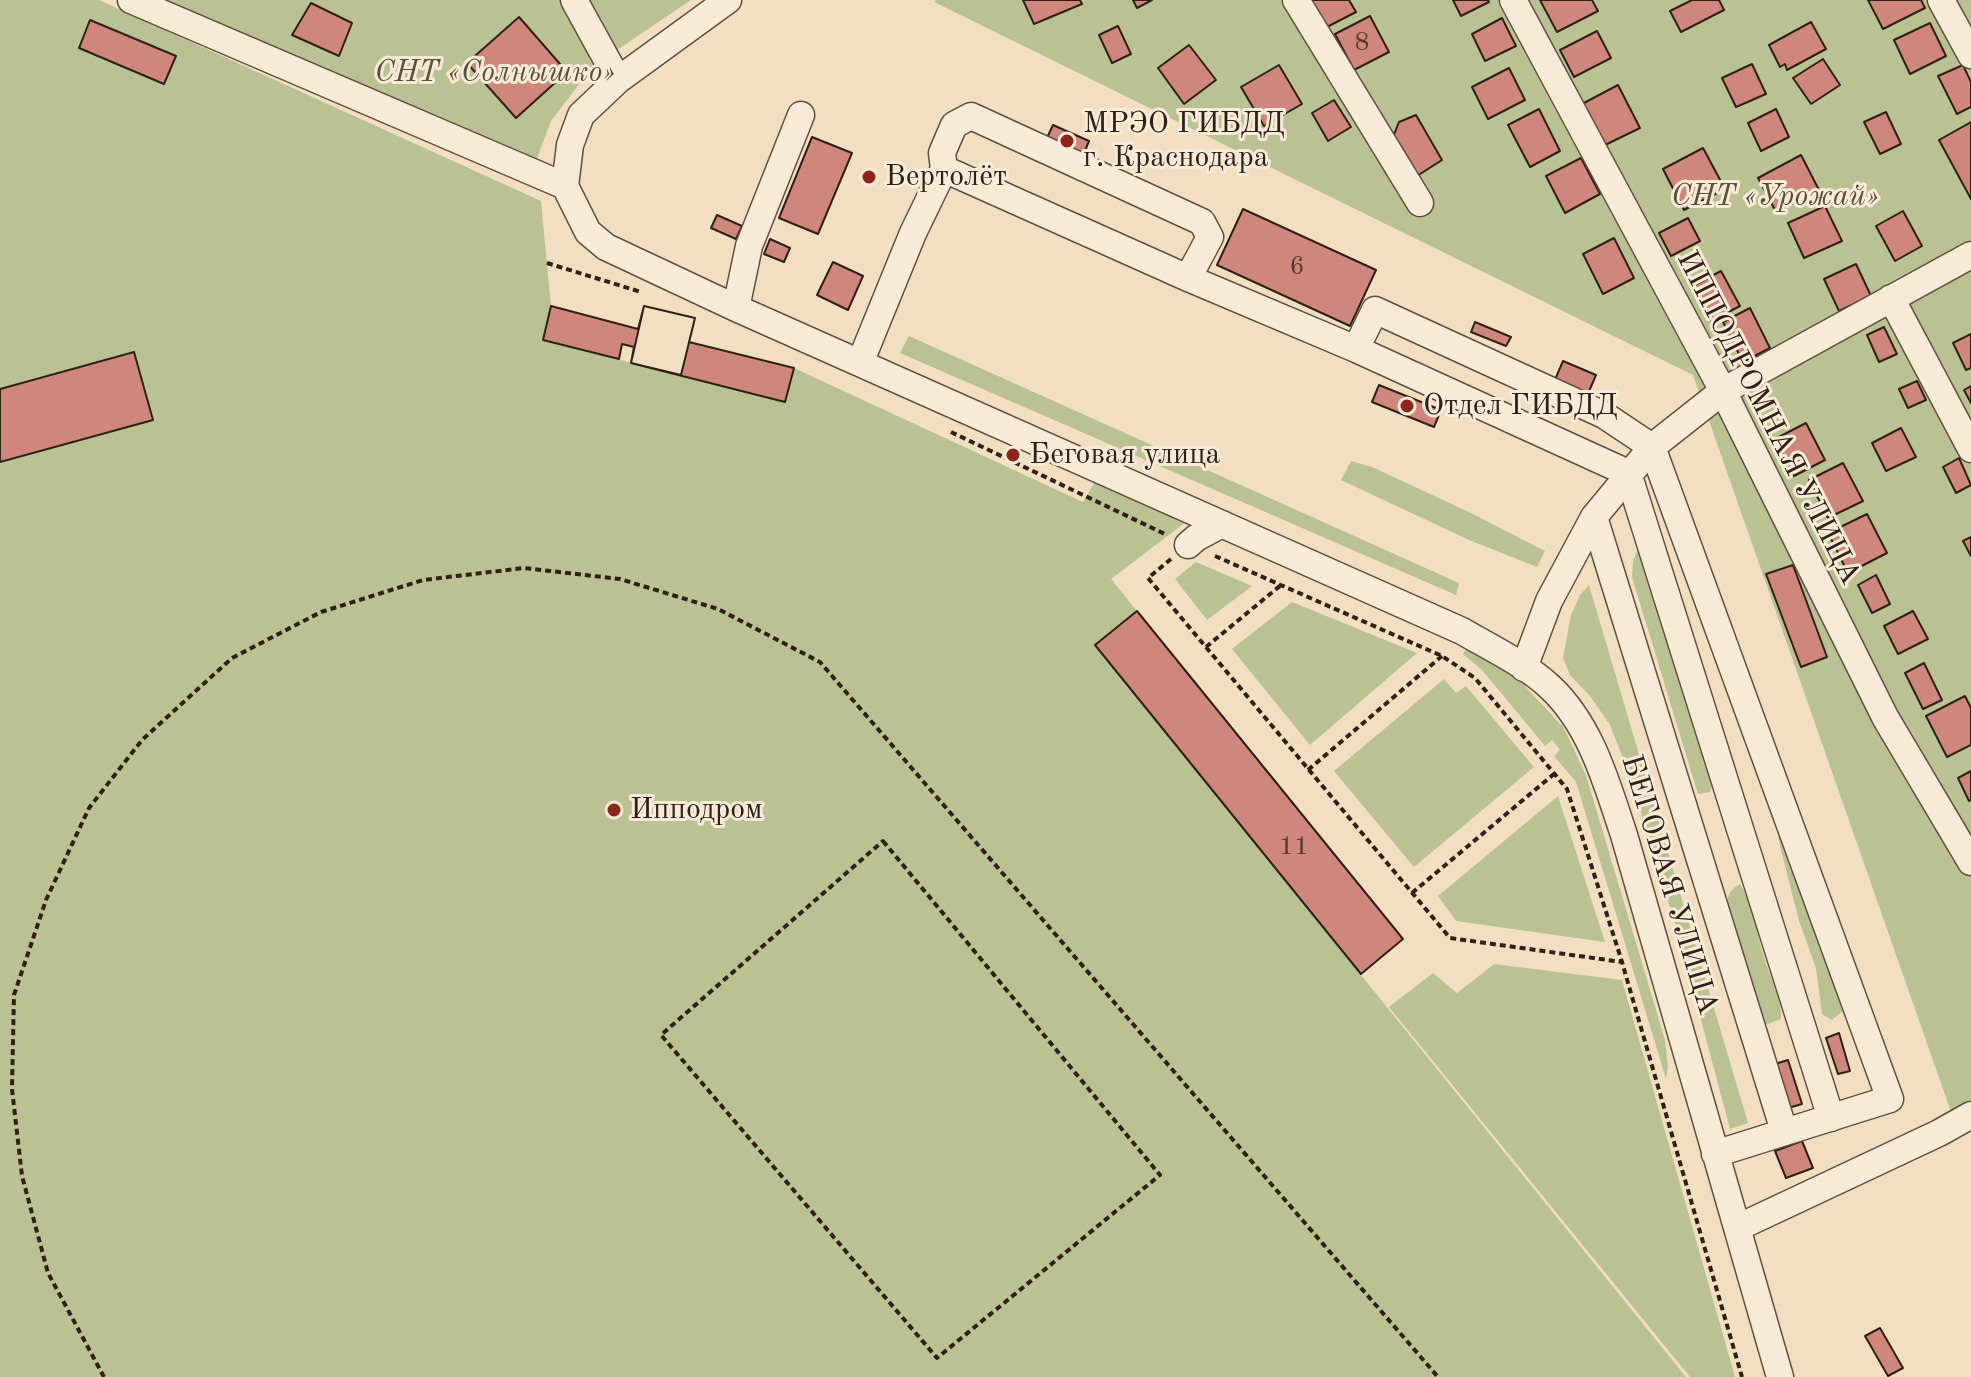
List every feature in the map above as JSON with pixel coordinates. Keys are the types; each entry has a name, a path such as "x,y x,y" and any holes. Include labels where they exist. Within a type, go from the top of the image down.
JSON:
{"street":[{"path":"131,0 565,186 570,145 581,115 618,80 727,0"},
{"path":"574,0 618,80"},
{"path":"1296,0 1420,203"},
{"name":"ИППОДРОМНАЯ УЛИЦА","path":"1513,0 1713,398 1885,717 1971,862"},
{"path":"1941,0 1971,55"},
{"path":"736,308 749,246 801,115"},
{"path":"860,363 913,233 944,169 942,153 954,125 971,116 1202,222 1210,237 1188,278"},
{"path":"944,169 1356,349 1628,473 1831,1118"},
{"name":"БЕГОВАЯ УЛИЦА","path":"565,186 588,232 606,247 736,308 1462,631 1551,687 1576,717 1604,777 1624,835 1780,1377"},
{"path":"1524,668 1549,601 1594,517 1652,447 1713,398 1971,255"},
{"path":"1891,298 1971,449"},
{"path":"1356,349 1375,310 1604,415 1652,447 1890,1099 1715,1154"},
{"path":"1594,517 1784,1131"},
{"path":"1188,545 1222,524"},
{"path":"1739,1227 1971,1115"}],"path":[{"path":"547,263 649,294"},
{"path":"948,431 1188,545 1442,656 1475,678 1555,773 1567,789 1622,962 1742,1377"},
{"path":"1188,545 1148,578 1450,938 1622,962"},
{"path":"104,1377 48,1273 22,1176 12,1089 14,995 46,900 89,808 142,740 232,658 321,612 423,580 524,568 620,579 718,609 820,662 1438,1377"},
{"path":"1206,647 1282,584"},
{"path":"1308,770 1442,656"},
{"path":"1412,893 1555,773"},
{"path":"883,841 1160,1175 937,1358 661,1035 883,841"}],"green space":[{"name":"Ипподром","path":"0,0 99,0 541,201 551,306 543,340 785,402 794,368 1083,502 1096,480 1186,522 1111,579 1137,611 1095,646 1686,1377 0,1377"},
{"name":"СНТ «Солнышко»","path":"142,0 691,0 592,67 551,121 533,169"},
{"name":"СНТ «Урожай»","path":"1971,0 1971,1121 1957,1129 1693,375 934,2"},
{"path":"909,336 1459,583 1456,595 900,353"},
{"path":"1351,461 1372,467 1469,512 1545,551 1537,567 1469,540 1341,480"},
{"path":"1638,549 1645,553 1714,783 1710,792 1698,794 1632,577 1633,560"},
{"path":"1196,562 1252,586 1207,620 1175,579"},
{"path":"1589,585 1748,1123 1730,1129 1677,930 1628,771 1610,725 1590,696 1570,675 1563,658 1571,615 1580,595"},
{"path":"1292,602 1417,653 1310,745 1232,649"},
{"path":"1468,646 1500,665 1522,683 1564,728 1586,775 1665,1040 1666,1079 1576,782 1554,756 1560,750 1552,740 1545,746 1482,670 1463,654"},
{"path":"1444,679 1456,693 1466,686 1534,767 1414,867 1334,771"},
{"path":"1558,796 1605,942 1456,921 1438,896"},
{"path":"1789,829 1844,1010 1832,1020 1822,1014 1816,968 1799,921 1778,838"},
{"path":"1740,884 1752,910 1780,1003 1781,1019 1765,1025 1759,1021 1727,914 1728,896"},
{"path":"1494,964 1622,980 1735,1377 1690,1377 1389,1007 1433,973 1457,993"}],"building":[{"path":"1023,0 1080,0 1082,4 1034,24"},
{"path":"1133,0 1152,0 1137,8"},
{"path":"1310,0 1349,0 1356,12 1325,28"},
{"path":"1453,0 1488,0 1489,2 1461,16"},
{"path":"1540,0 1592,0 1598,11 1557,32"},
{"path":"1692,0 1719,0 1724,10 1681,32 1670,11"},
{"path":"1868,0 1921,0 1925,8 1883,29"},
{"path":"311,3 352,23 339,56 292,35"},
{"path":"1370,16 1389,52 1354,70 1335,34"},
{"path":"519,17 567,72 516,118 467,63"},
{"path":"1502,18 1516,46 1485,61 1472,34"},
{"path":"90,20 176,56 164,84 79,48"},
{"path":"1811,22 1826,49 1787,70 1785,64 1780,67 1769,45"},
{"path":"1930,23 1946,56 1910,74 1894,40"},
{"path":"1118,26 1131,54 1112,63 1099,35"},
{"path":"1597,31 1611,58 1574,77 1560,50"},
{"path":"1189,45 1216,80 1184,104 1158,68"},
{"path":"1823,59 1840,85 1811,104 1793,78"},
{"path":"1752,64 1766,94 1736,107 1722,78"},
{"path":"1279,65 1302,104 1264,126 1241,87"},
{"path":"1963,65 1971,82 1971,107 1957,114 1938,76"},
{"path":"1509,68 1525,100 1488,119 1472,87"},
{"path":"1618,85 1640,128 1603,146 1582,104"},
{"path":"1334,100 1351,127 1328,141 1312,113"},
{"path":"1539,109 1560,151 1530,167 1508,125"},
{"path":"1776,109 1789,137 1761,151 1748,123"},
{"path":"1886,112 1901,144 1880,154 1864,122"},
{"path":"1416,115 1442,160 1417,176 1393,137 1399,122"},
{"path":"1971,122 1971,199 1939,140"},
{"name":"МРЭО ГИБДД г. Краснодара","path":"1053,125 1089,141 1082,158 1045,142"},
{"path":"812,137 852,153 818,234 779,218"},
{"path":"1703,148 1725,189 1684,210 1663,169"},
{"path":"1801,155 1819,190 1776,212 1758,178"},
{"path":"1581,158 1600,194 1565,213 1546,176"},
{"path":"1825,206 1842,241 1804,258 1788,223"},
{"path":"1243,209 1376,270 1350,326 1217,265"},
{"path":"1903,211 1922,246 1895,261 1876,226"},
{"path":"717,215 742,226 736,239 711,228"},
{"path":"1688,218 1700,241 1671,256 1659,233"},
{"path":"1614,238 1634,278 1603,294 1583,254"},
{"path":"770,239 790,248 784,262 764,254"},
{"path":"833,262 863,276 848,310 817,295"},
{"path":"1856,264 1871,296 1839,311 1824,279"},
{"path":"1721,271 1740,306 1711,321 1693,286"},
{"path":"551,306 638,329 644,306 695,318 689,342 794,368 785,402 631,363 634,347 622,344 619,359 543,340"},
{"path":"644,306 695,318 681,375 631,363"},
{"path":"1750,308 1770,348 1743,362 1723,322"},
{"path":"1475,322 1511,337 1506,346 1471,332"},
{"path":"1884,327 1897,354 1879,362 1867,335"},
{"path":"1971,334 1971,368 1966,370 1953,343"},
{"path":"134,352 153,420 0,462 0,389"},
{"path":"1563,361 1596,375 1587,396 1554,382"},
{"path":"1917,381 1926,400 1908,408 1899,389"},
{"name":"Отдел ГИБДД","path":"1379,385 1441,410 1434,427 1372,402"},
{"path":"1971,386 1971,403 1964,390"},
{"path":"1806,423 1825,460 1794,476 1775,439"},
{"path":"1901,428 1916,457 1886,471 1872,443"},
{"path":"1959,458 1971,485 1956,493 1943,467"},
{"path":"1843,463 1863,501 1828,518 1809,480"},
{"path":"1867,514 1887,553 1848,573 1828,533"},
{"path":"1971,537 1971,556 1963,541"},
{"path":"1793,565 1827,657 1801,667 1766,574"},
{"path":"1876,575 1890,604 1872,613 1858,585"},
{"path":"1137,611 1403,939 1361,974 1095,645"},
{"path":"1913,611 1928,639 1898,654 1884,626"},
{"path":"1924,663 1942,700 1923,709 1905,673"},
{"path":"1965,696 1971,708 1971,745 1947,757 1926,716"},
{"path":"1971,771 1971,800 1969,801 1958,778"},
{"path":"1839,1033 1850,1071 1838,1074 1826,1038"},
{"path":"1788,1060 1802,1104 1788,1108 1775,1064"},
{"path":"1802,1141 1813,1168 1786,1178 1775,1151"},
{"path":"1880,1328 1903,1368 1888,1376 1865,1336"}],"place":[{"name":"МРЭО ГИБДД г. Краснодара","path":"1067,141"},
{"name":"Вертолёт","path":"869,177"},
{"name":"Отдел ГИБДД","path":"1407,406"},
{"name":"Беговая улица","path":"1013,455"},
{"name":"Ипподром","path":"614,810"}]}
